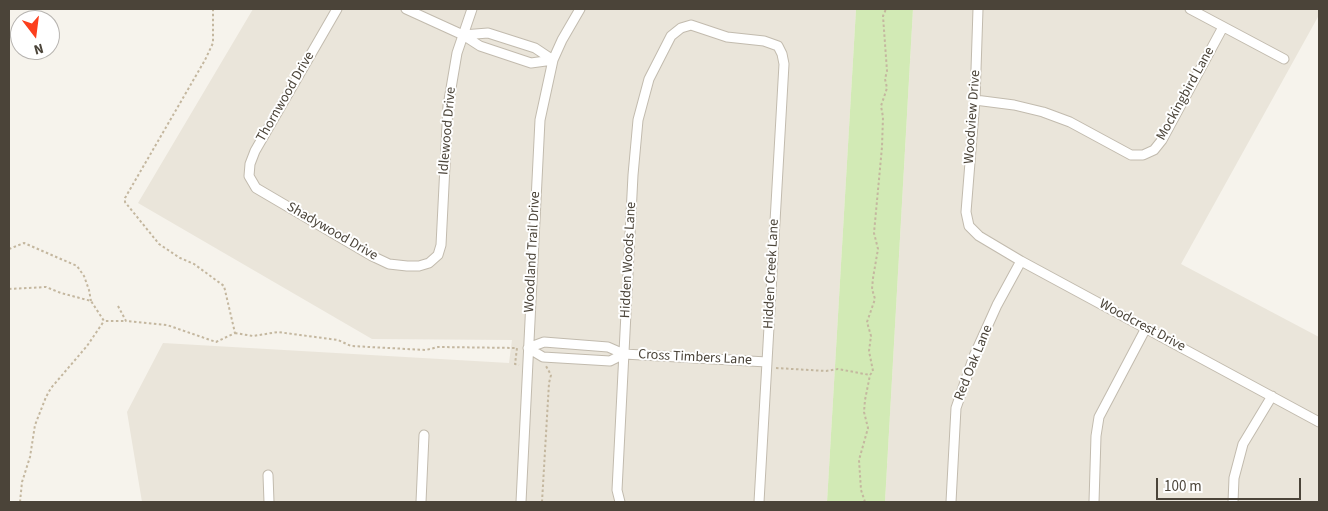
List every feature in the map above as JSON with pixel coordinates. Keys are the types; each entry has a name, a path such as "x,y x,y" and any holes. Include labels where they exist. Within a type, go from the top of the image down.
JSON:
{"street":[{"name":"Thornwood Drive","path":"256,188 250,176 250,164 255,151 337,9"},
{"path":"406,9 463,35 480,46 531,62 553,60"},
{"name":"Idlewood Drive","path":"438,255 441,245 448,106 457,53 472,9"},
{"name":"Woodland Trail Drive","path":"521,502 540,120 553,60 580,9"},
{"name":"Woodview Drive","path":"969,226 966,212 975,100 978,9"},
{"path":"1190,9 1284,59"},
{"name":"Hidden Creek Lane","path":"681,28 691,25 727,37 764,41 778,46 784,64 759,502"},
{"name":"Mockingbird Lane","path":"975,100 1014,105 1043,112 1070,122 1131,155 1143,155 1154,150 1162,140 1223,27"},
{"name":"Hidden Woods Lane","path":"620,502 617,490 633,175 638,120 649,79 671,36 681,28"},
{"path":"463,35 488,32 534,48 553,60"},
{"name":"Shadywood Drive","path":"256,188 389,264 420,266 429,263 438,255"},
{"name":"Woodcrest Drive","path":"969,226 979,236 1021,261 1319,422"},
{"name":"Red Oak Lane","path":"951,502 956,408 974,356 997,305 1021,261"},
{"path":"1094,502 1096,436 1100,417 1146,328"},
{"name":"Cross Timbers Lane","path":"528,348 544,342 608,346 624,354 767,366"},
{"name":"Cross Timbers Lane","path":"528,348 544,357 610,361 624,354"},
{"path":"1233,502 1234,478 1243,444 1272,396"},
{"path":"420,502 424,435"},
{"path":"268,476 268,502"}],"path":[{"path":"212,9 213,43 125,198 125,202 159,244 180,258 194,264 224,286 235,333"},
{"path":"865,502 861,490 859,460 868,428 864,412 865,400 870,375 873,371 869,351 871,336 867,322 875,299 872,289 878,248 874,233 883,117 880,106 887,88 883,16 886,9"},
{"path":"9,249 24,243 77,266 84,276 91,301 104,321"},
{"path":"9,289 46,287 61,294 91,301"},
{"path":"118,306 126,321"},
{"path":"104,321 167,325 216,342 235,333 253,336 278,332 338,340 352,346 426,350 438,347 517,348 515,364 527,365"},
{"path":"20,502 22,482 30,457 35,425 46,397 51,388 87,346 104,321"},
{"path":"542,502 551,375 546,366"},
{"path":"767,366 826,370 838,369 870,375"}],"shaded area":[{"path":"253,9 856,9 827,502 142,502 127,412 163,343 509,363 512,340 372,339 138,203"},
{"path":"913,9 1319,9 1319,15 1181,264 1319,337 1319,502 885,502"}],"green space":[{"path":"856,9 913,9 885,502 827,502"}]}
